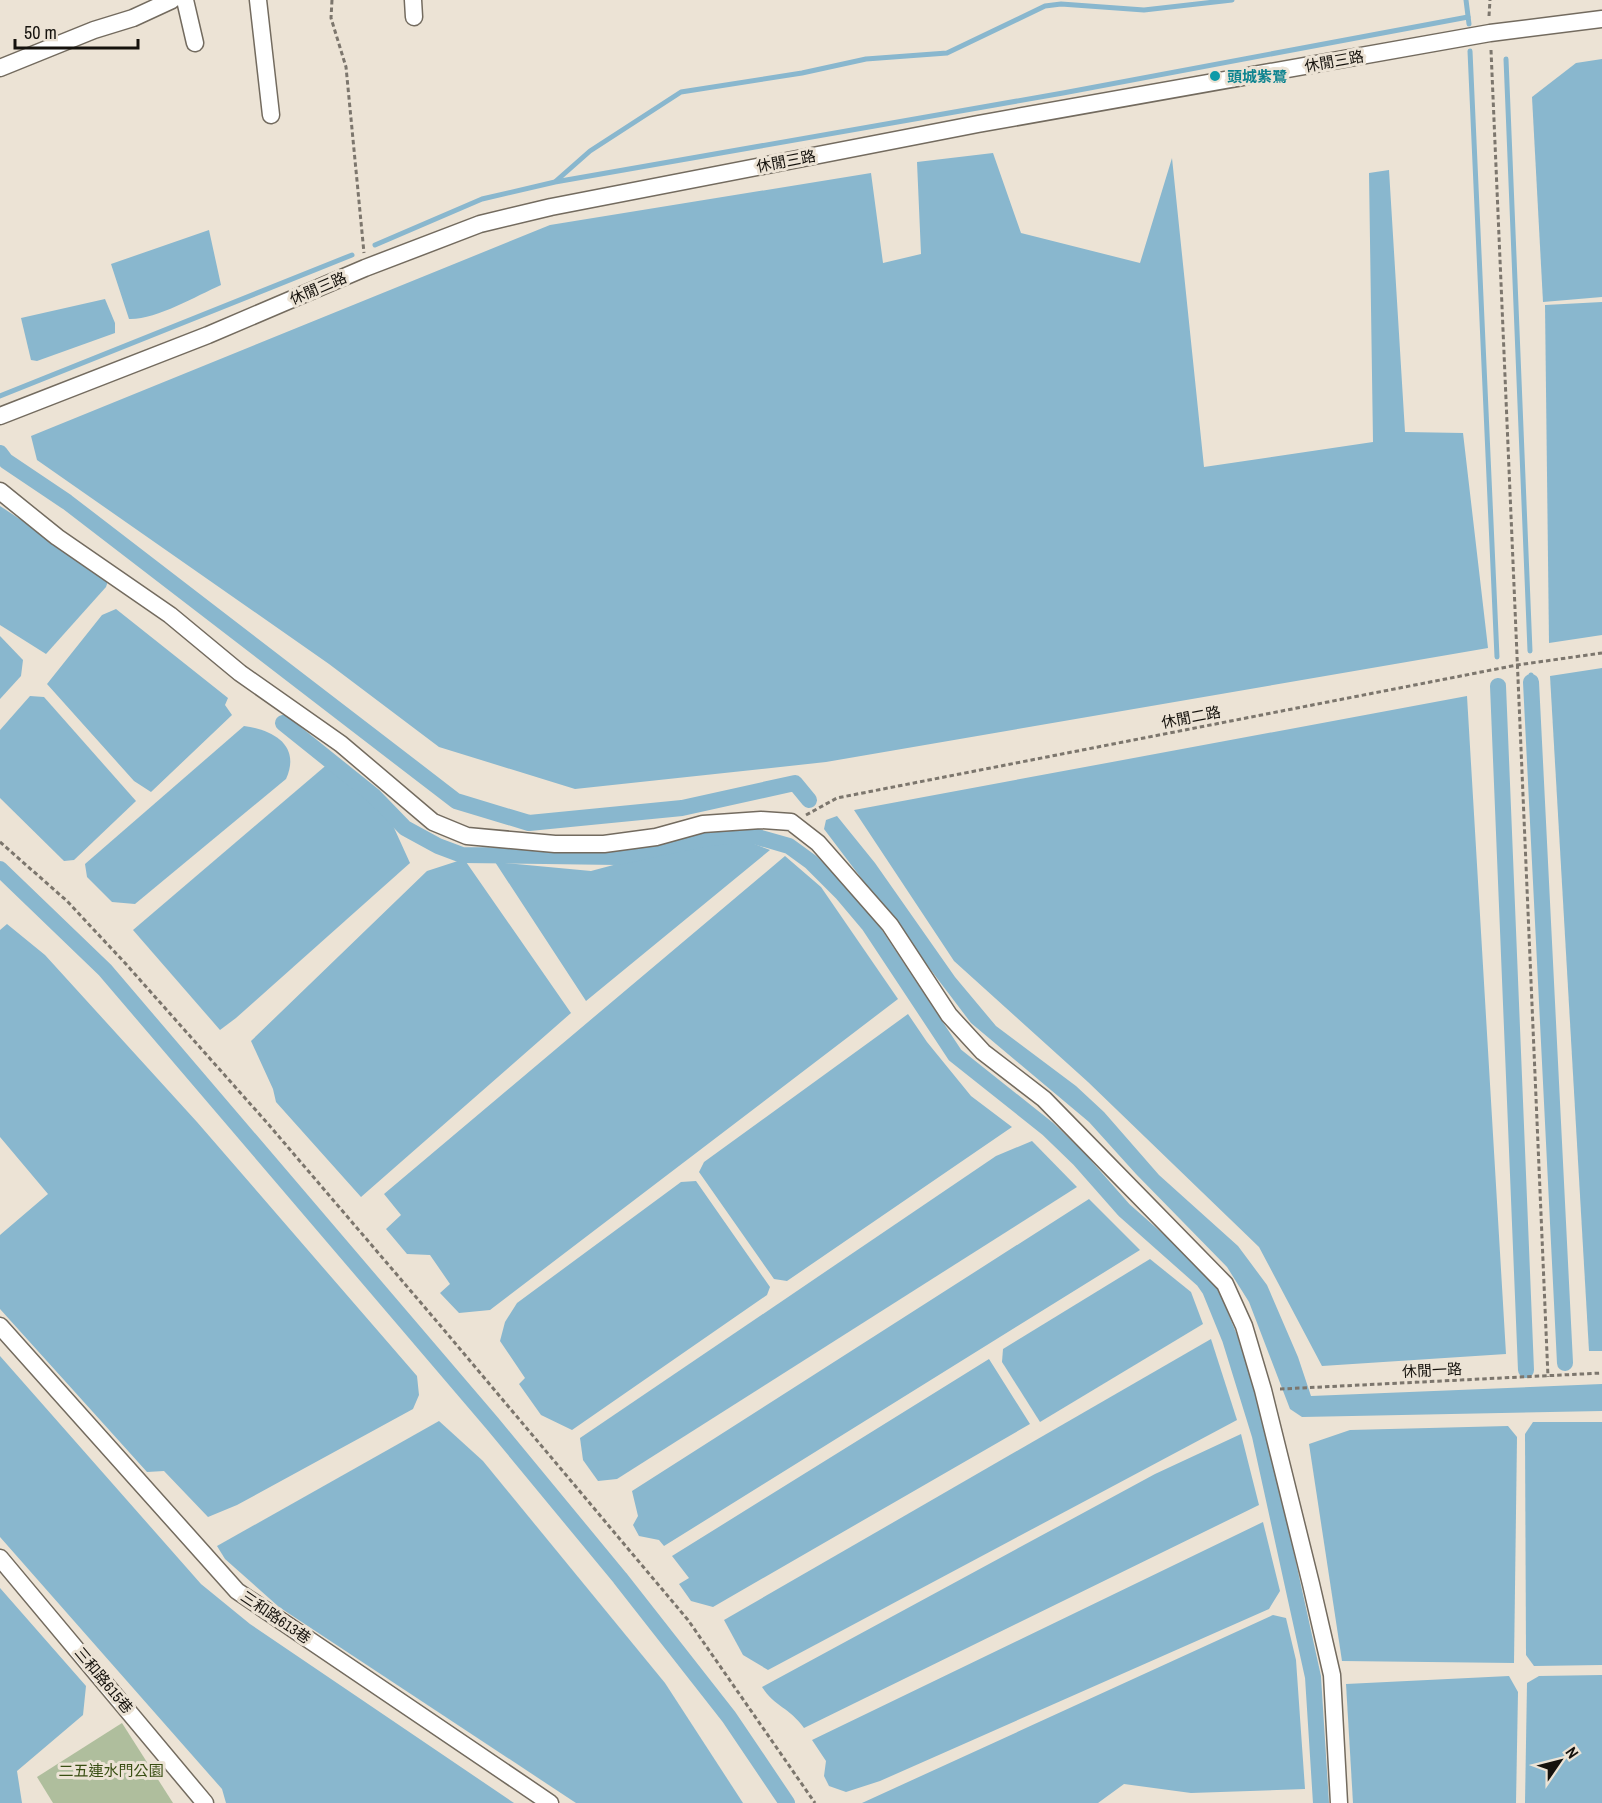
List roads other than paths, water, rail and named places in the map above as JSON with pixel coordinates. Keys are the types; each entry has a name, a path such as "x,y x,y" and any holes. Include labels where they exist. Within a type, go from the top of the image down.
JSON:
{"lane":[{"path":"0,68 94,30 133,18 172,0"},
{"path":"185,0 195,43"},
{"path":"258,0 271,115"},
{"path":"413,0 414,17"},
{"name":"休閒三路","path":"0,416 208,335 365,268 480,224 551,207 966,126 1490,33 1602,19"},
{"path":"0,490 57,537 170,615 240,673 341,744 433,822 467,836 555,844 604,844 656,837 703,824 761,820 791,822 818,843 890,925 949,1015 983,1052 1044,1099 1226,1284 1244,1326 1263,1390 1332,1676 1339,1803"},
{"name":"三和路613巷","path":"0,1326 237,1591 550,1803"},
{"name":"三和路615巷","path":"0,1558 205,1803"}],"water":[{"path":"1602,59 1602,297 1543,302 1532,97 1576,63"},
{"path":"993,153 1021,233 1140,263 1172,158 1204,467 1373,442 1369,173 1389,170 1405,432 1463,433 1488,648 826,762 575,789 439,747 329,664 37,460 31,436 550,225 871,173 883,263 921,254 917,162"},
{"path":"209,230 221,285 163,312 129,319 111,264"},
{"path":"105,299 115,323 115,333 37,361 31,360 21,318"},
{"path":"1602,302 1602,635 1549,643 1545,305"},
{"path":"0,506 109,578 106,587 46,654 0,625"},
{"path":"116,609 228,698 225,705 232,715 151,792 134,781 47,684 102,615"},
{"path":"0,636 23,660 21,676 0,699"},
{"path":"1602,668 1602,1351 1589,1351 1550,676"},
{"path":"30,696 44,697 136,801 74,860 64,861 0,798 0,730"},
{"path":"1467,696 1506,1354 1322,1366 1259,1247 1088,1082 954,961 854,810"},
{"path":"244,726 265,731 282,742 290,757 286,779 135,904 112,902 87,877 85,864"},
{"path":"330,762 385,808 410,863 220,1030 133,930"},
{"path":"837,816 875,863 955,977 996,1026 1076,1086 1104,1112 1159,1175 1238,1246 1267,1285 1298,1357 1311,1396 1602,1384 1602,1411 1302,1417 1290,1409 1249,1302 1227,1267 1136,1174 1089,1122 971,1023 824,829 826,820"},
{"path":"707,840 752,843 770,850 586,1001 495,862 591,871"},
{"path":"785,856 821,887 898,999 490,1310 459,1313 440,1293 450,1284 430,1255 407,1254 386,1229 401,1215 384,1194"},
{"path":"464,859 571,1013 361,1197 276,1102 273,1089 251,1041 427,871"},
{"path":"7,924 45,955 197,1122 417,1376 419,1395 413,1409 237,1505 208,1517 164,1471 147,1472 0,1309 0,1235 48,1194 0,1137 0,930"},
{"path":"908,1014 927,1042 971,1096 1012,1127 787,1281 774,1279 699,1172 704,1162"},
{"path":"1032,1141 1077,1187 617,1479 598,1481 583,1460 580,1438 996,1156"},
{"path":"696,1181 770,1287 767,1295 572,1430 541,1415 519,1384 525,1378 500,1341 505,1322 517,1303 681,1182"},
{"path":"1089,1199 1140,1250 664,1546 659,1540 639,1536 633,1525 638,1516 632,1491"},
{"path":"1150,1259 1191,1292 1203,1324 1040,1422 1002,1362 1003,1349"},
{"path":"1211,1339 1237,1420 768,1670 743,1655 724,1620"},
{"path":"0,1356 201,1584 250,1624 514,1803 226,1803 222,1789 0,1537"},
{"path":"989,1359 1030,1424 713,1607 691,1601 679,1584 689,1578 672,1556"},
{"path":"439,1421 483,1461 665,1683 743,1803 576,1803 279,1607 225,1559 217,1546"},
{"path":"1533,1422 1602,1422 1602,1665 1534,1666 1526,1655 1525,1434"},
{"path":"1508,1426 1517,1437 1514,1663 1342,1661 1309,1444 1350,1430"},
{"path":"1241,1434 1259,1505 804,1728 762,1687 1155,1474"},
{"path":"1263,1522 1280,1591 1269,1609 880,1781 846,1792 829,1786 824,1776 826,1761 812,1740"},
{"path":"0,1588 86,1686 83,1715 17,1771 22,1803 0,1803"},
{"path":"1273,1615 1286,1618 1296,1660 1305,1789 1191,1793 1124,1784 1098,1803 862,1803"},
{"path":"1602,1675 1602,1803 1525,1803 1527,1683 1539,1676"},
{"path":"1509,1676 1518,1692 1516,1803 1353,1803 1346,1684"}],"waterway":[{"path":"556,181 590,151 681,92 802,73 866,59 947,53 1045,6 1061,4 1144,10 1232,0"},
{"path":"1466,0 1469,24"},
{"path":"375,245 482,199 555,182 1063,93 1468,17"},
{"path":"1470,51 1497,657"},
{"path":"1506,59 1530,651"},
{"path":"0,396 352,255"},
{"path":"0,453 6,461 67,502 456,801 529,823 682,808 795,783 809,800"},
{"path":"1531,675 1531,682"},
{"path":"1498,681 1498,686"},
{"path":"1531,682 1565,1363"},
{"path":"1498,686 1526,1370"},
{"path":"283,723 374,796 405,828 438,846 462,855 618,857 708,838 754,836 789,846 811,862 842,893 869,925 955,1055 1048,1129 1079,1159 1124,1210 1203,1280 1210,1290 1230,1339 1260,1436 1313,1677 1321,1803"},
{"path":"0,869 105,970 492,1423 620,1578 729,1717 787,1803"}],"place":[{"name":"頭城紫鷺","path":"1215,76"}],"park label":[{"name":"二五連水門公園","path":"111,1770"}]}
